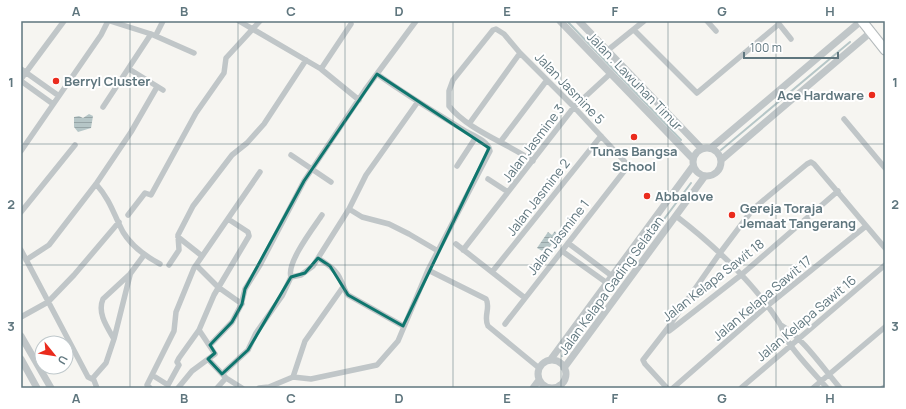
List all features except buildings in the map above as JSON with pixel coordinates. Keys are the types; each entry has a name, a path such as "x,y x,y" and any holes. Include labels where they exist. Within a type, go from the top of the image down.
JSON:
{"main road":[{"path":"861,21 885,50"}],"street":[{"path":"53,104 21,80 24,71 64,21"},
{"path":"21,151 101,35 109,21 154,34 194,53"},
{"path":"103,107 163,21"},
{"path":"240,21 321,68 359,100"},
{"path":"128,215 145,194 151,195 196,113 224,73 226,58 260,21"},
{"path":"210,344 232,322 242,304 245,289 312,169 377,74 416,21"},
{"name":"Jalan . Lawuhan Timur","path":"560,21 611,73 693,162"},
{"path":"580,21 702,149"},
{"path":"608,50 644,21"},
{"path":"707,21 716,31"},
{"path":"711,148 718,152 721,160 720,169 714,175 705,176 697,173 693,162 698,151 711,148 861,21"},
{"path":"634,30 697,93 778,23 791,39"},
{"path":"321,68 351,24"},
{"name":"Jalan Jasmine 5","path":"469,124 449,106 449,91 453,80 492,30 496,29 504,34 520,53 574,107 627,164"},
{"path":"721,160 871,32"},
{"path":"520,53 469,124 501,141 533,161"},
{"path":"169,265 180,247 178,237 193,206 206,187 232,155 247,143 264,124 306,60"},
{"path":"129,69 163,90"},
{"path":"24,71 59,96"},
{"name":"Jalan Jasmine 3","path":"463,250 574,107 611,73"},
{"path":"259,388 269,387 293,377 311,378 377,365 398,341 403,326 428,270 490,151 488,145 417,103 377,74"},
{"path":"501,141 546,80"},
{"path":"26,260 50,245 96,184 132,132 157,87"},
{"path":"291,277 297,277 305,273 313,266 349,209 366,175 417,103"},
{"path":"844,119 885,168"},
{"name":"Jalan Jasmine 2","path":"492,272 601,136"},
{"path":"458,166 476,137"},
{"path":"21,212 75,145"},
{"path":"292,155 331,182"},
{"name":"Jalan Kelapa Gading Selatan","path":"551,360 693,162"},
{"path":"667,329 753,209 811,162 838,191 885,248"},
{"name":"Jalan Jasmine 1","path":"505,324 625,170 627,164"},
{"path":"150,388 146,385 174,331 176,312 196,264 260,172"},
{"name":"Jalan Kelapa Gading Selatan","path":"564,368 705,176"},
{"name":"Jalan Jasmine 3","path":"488,179 508,192"},
{"path":"96,184 108,197 123,232 130,242 144,255 160,264"},
{"name":"Jalan Kelapa Sawit 18","path":"667,388 643,360 667,329 669,331 741,275 838,191"},
{"path":"349,209 362,216 389,224 438,250"},
{"path":"217,388 224,376 248,350 256,333 282,296 291,277 289,272 291,266 322,215"},
{"path":"676,216 720,253 741,275 781,325 784,336 827,388"},
{"path":"152,376 170,386 179,366 177,362 178,358 199,330 218,287 249,236 248,232 228,219"},
{"path":"21,317 48,302 74,275 119,222"},
{"name":"Jalan Kelapa Sawit 17","path":"673,388 767,306 866,226"},
{"path":"178,237 202,256"},
{"path":"568,243 612,276"},
{"path":"456,244 525,298"},
{"path":"21,250 88,377 92,378 97,388"},
{"path":"562,251 607,283"},
{"path":"114,339 102,316 101,304 103,300 130,274 144,255"},
{"path":"318,258 330,266 342,281 343,287 348,295 403,326"},
{"path":"196,264 218,287 242,304"},
{"name":"Jalan Kelapa Sawit 16","path":"740,388 885,265"},
{"path":"428,270 486,299 488,302 486,319 488,326 538,368 539,380 544,386 550,388 560,387 564,379 564,368 557,361 545,361 538,368"},
{"path":"92,378 106,363 114,339 130,274"},
{"path":"293,377 304,341 343,287"},
{"path":"781,325 790,330 840,388"},
{"path":"813,388 885,327"},
{"path":"178,388 192,371 215,354 210,344 199,330"},
{"path":"21,336 51,388"},
{"path":"21,359 37,388"},
{"path":"208,359 224,376 242,388"},
{"path":"533,388 539,380"}],"highlighted area":[{"path":"377,74 489,148 403,326 348,295 330,266 318,258 305,273 291,277 248,350 222,374 208,359 215,353 210,345 232,322 242,304 245,289 304,181"}],"shaded area":[{"path":"89,114 93,116 91,128 78,132 74,127 74,117 79,116 83,118"},
{"path":"555,231 557,236 546,253 537,248 548,232 552,235"}],"waterway":[{"path":"567,21 681,140"},
{"path":"721,150 850,42"},
{"path":"562,356 691,183"}],"place":[{"name":"Berryl Cluster","path":"56,81"},
{"name":"Ace Hardware","path":"872,95"},
{"name":"Tunas Bangsa School","path":"634,137"},
{"name":"Abbalove","path":"647,196"},
{"name":"Gereja Toraja Jemaat Tangerang","path":"732,215"}]}
